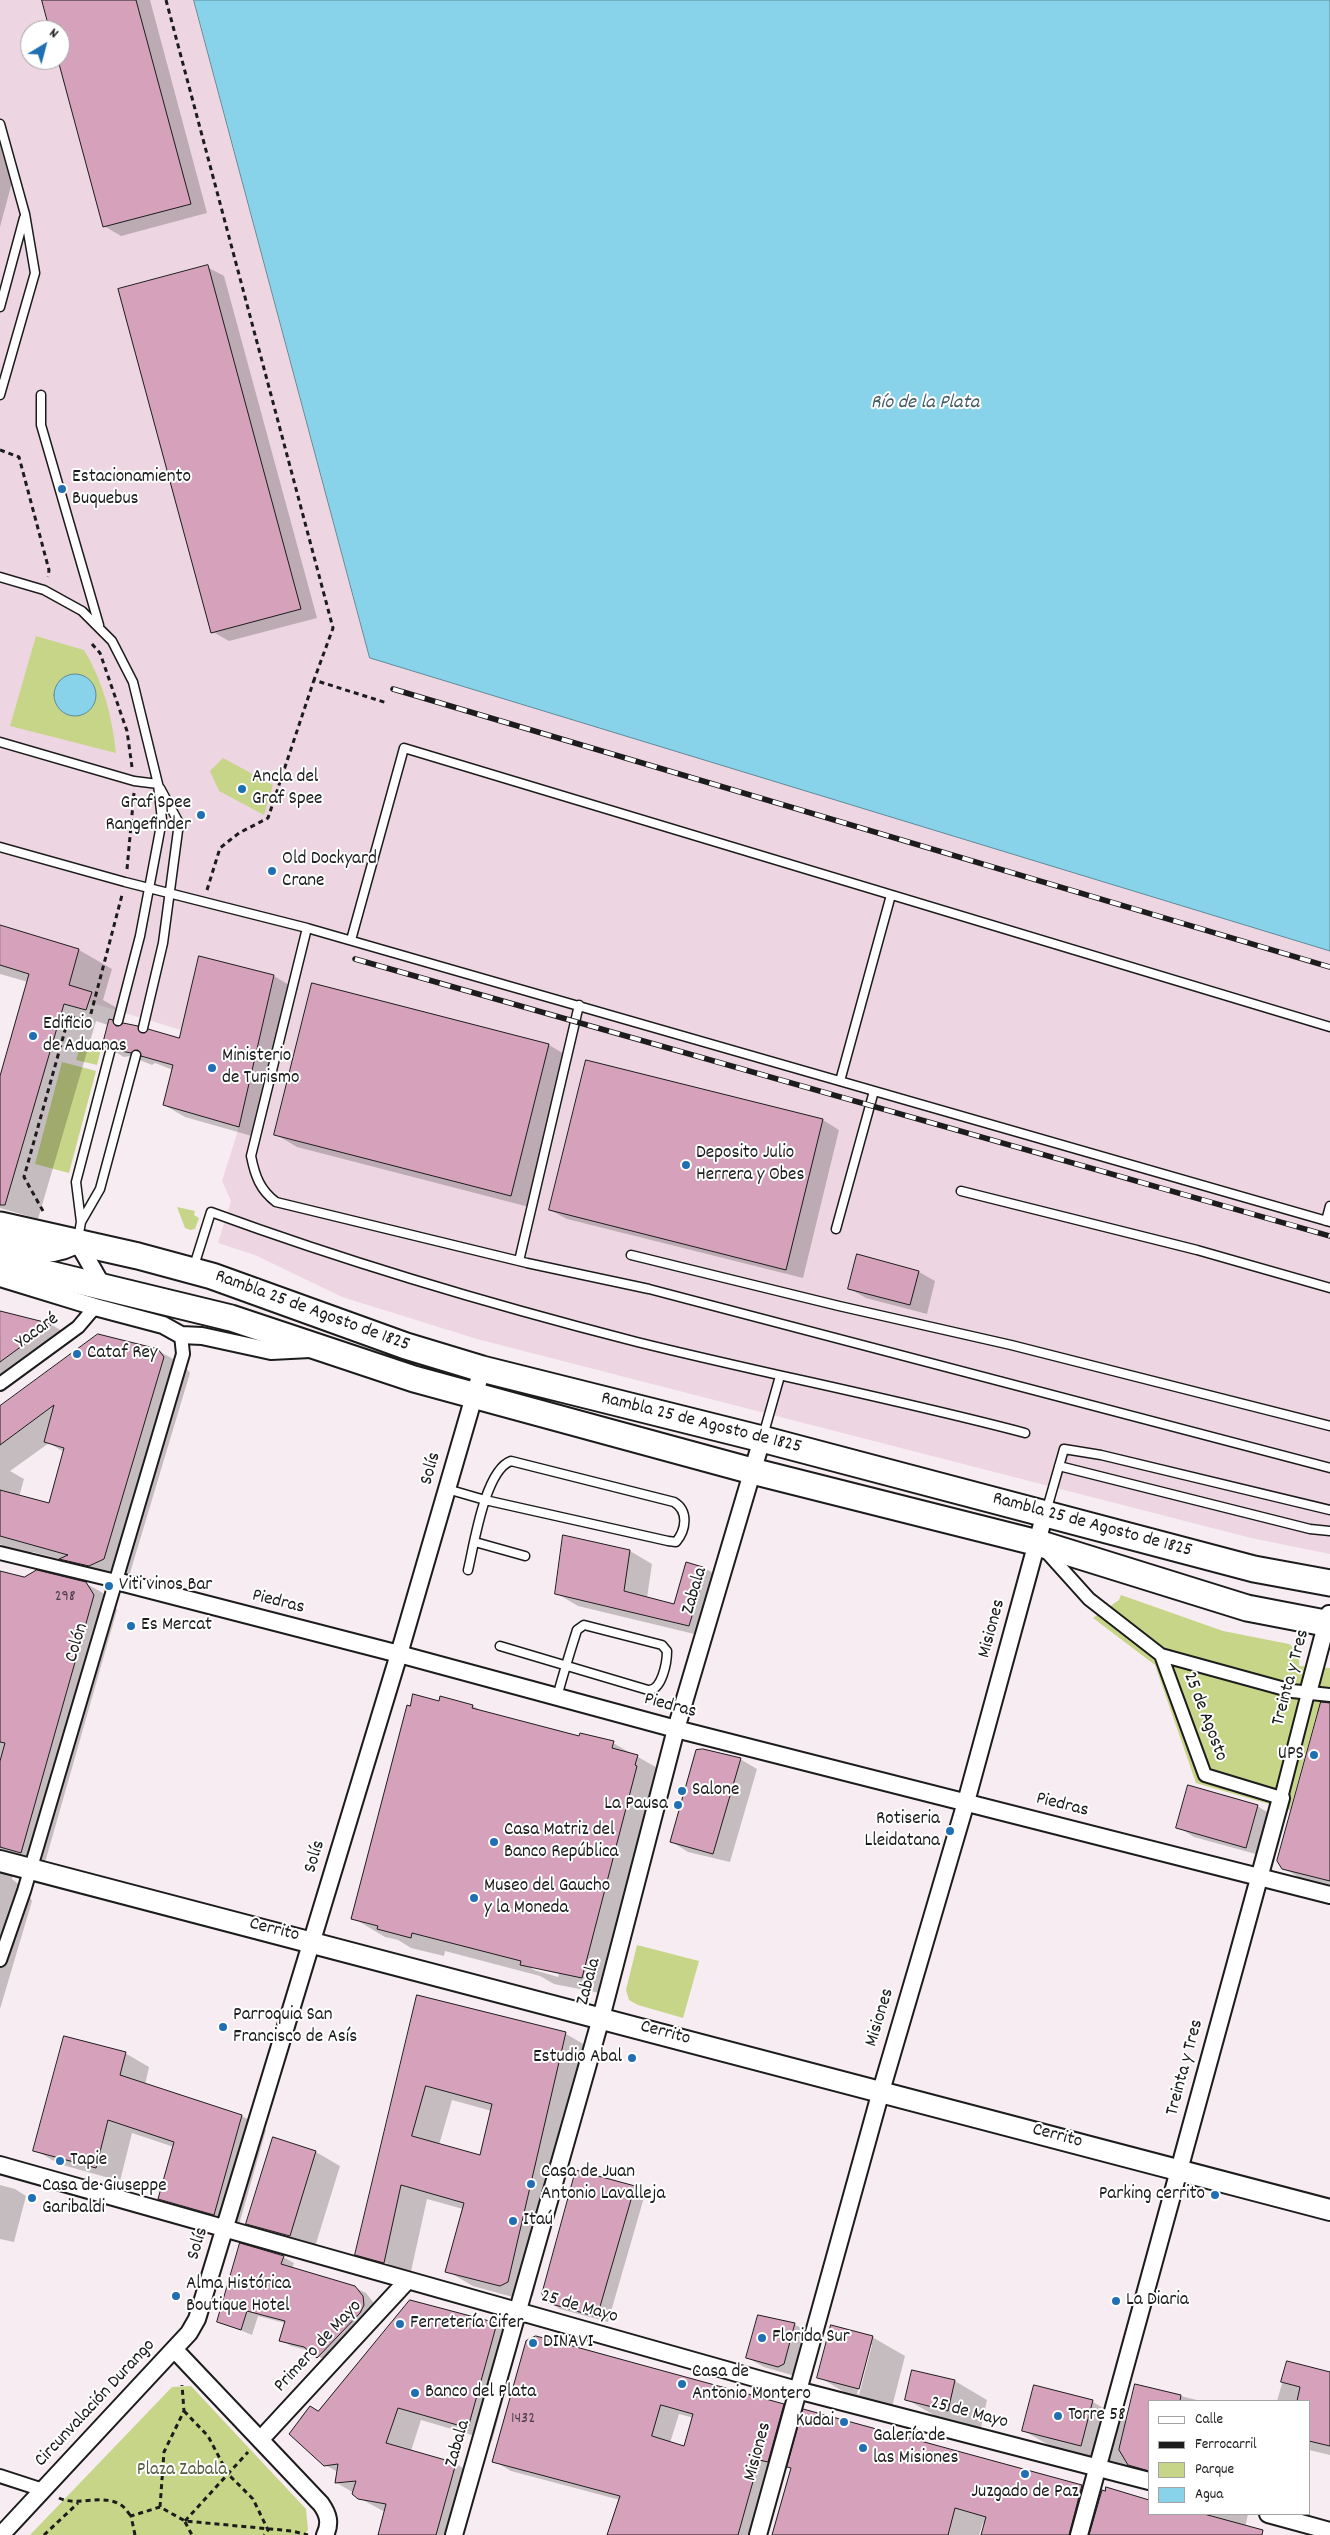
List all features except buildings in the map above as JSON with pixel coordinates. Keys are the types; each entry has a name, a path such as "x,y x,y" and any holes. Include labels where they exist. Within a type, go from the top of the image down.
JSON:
{"main road":[{"name":"Rambla 25 de Agosto de 1825","path":"0,1225 79,1232 272,1296 406,1346 482,1369 762,1439 1254,1569 1330,1584"},
{"name":"Rambla 25 de Agosto de 1825","path":"0,1262 99,1297 231,1318 414,1379 752,1471 1038,1543 1246,1608 1329,1620"}],"street":[{"path":"0,1245 44,1254 63,1252 79,1232"},
{"path":"79,1232 99,1297"},
{"name":"Rambla 25 de Agosto de 1825","path":"0,1278 99,1297 182,1335 202,1336 271,1351 325,1348"},
{"name":"Yacaré","path":"0,1384 78,1327 99,1297"},
{"name":"Colón","path":"0,1960 30,1869 116,1582 182,1354 182,1335"},
{"name":"Solís","path":"174,2349 190,2333 197,2319 399,1654 482,1369"},
{"name":"Zabala","path":"454,2535 601,2018 676,1730 762,1439"},
{"name":"Misiones","path":"758,2535 880,2091 966,1802 1045,1514"},
{"name":"25 de Agosto","path":"1038,1543 1089,1599 1161,1655 1292,1692 1330,1694"},
{"name":"Piedras","path":"0,1553 399,1654 676,1730 1330,1895"},
{"name":"Treinta y Tres","path":"1079,2535 1329,1620"},
{"name":"25 de Agosto","path":"1161,1655 1205,1775 1281,1798"},
{"name":"Cerrito","path":"0,1861 312,1941 1330,2210"},
{"name":"25 de Mayo","path":"0,2165 407,2282 518,2311 797,2390 1148,2481"},
{"name":"Primero de Mayo","path":"260,2440 407,2282"},
{"name":"Circunvalación Durango","path":"1,2535 174,2349 321,2504 328,2515 328,2529 325,2535"},
{"path":"0,2476 43,2490"},
{"path":"1272,2515 1330,2531"}],"lane":[{"path":"0,124 25,214 35,272 3,375 0,395"},
{"path":"0,307 25,214"},
{"path":"41,395 41,425 99,626"},
{"path":"0,577 44,590 70,603 99,626 125,662 133,682 158,784 162,820 140,936 118,1021"},
{"path":"0,742 134,781 158,784"},
{"path":"352,940 404,748 1330,1027"},
{"path":"143,1028 163,943 171,892 178,823 158,784"},
{"path":"0,847 126,882 171,892 352,940 1328,1222 1330,1206"},
{"path":"840,1081 891,894"},
{"path":"307,928 252,1156 254,1169 266,1195 276,1202 518,1261 649,1289 1330,1468"},
{"path":"518,1261 579,1005"},
{"path":"79,1232 76,1182 111,1048"},
{"path":"79,1232 100,1189 136,1055"},
{"path":"836,1229 874,1091"},
{"path":"961,1191 1198,1250 1330,1288"},
{"path":"193,1271 211,1212 417,1282 637,1342 780,1376 941,1411 1025,1434"},
{"path":"631,1255 839,1306 1011,1345 1330,1426"},
{"path":"762,1439 780,1376"},
{"path":"1045,1514 1064,1449 1101,1455 1330,1510"},
{"path":"447,1489 485,1500 668,1542 676,1542 681,1536 685,1514 682,1507 674,1502 511,1461 500,1468 485,1500 468,1570"},
{"path":"1059,1466 1310,1529 1330,1531"},
{"path":"475,1542 525,1556"},
{"path":"500,1646 566,1665 653,1690 657,1687 667,1659 667,1651 662,1645 584,1625 577,1630 566,1665 557,1697"}],"path":[{"path":"166,0 333,628 268,818 238,833 220,848 207,891 172,882"},
{"path":"0,450 19,457 49,570 44,590"},
{"path":"43,1211 24,1177 69,1016 88,1021 126,882 135,808 128,731 100,653 88,640"},
{"path":"314,680 387,703"},
{"path":"127,871 151,876"},
{"path":"160,2507 164,2452 184,2411 182,2386 174,2349"},
{"path":"184,2411 208,2436 228,2474 252,2499 268,2530"},
{"path":"185,2521 260,2440"},
{"path":"43,2490 63,2500 78,2503 105,2501 121,2504 132,2516 135,2535"},
{"path":"44,2535 78,2503"},
{"path":"132,2516 160,2507 185,2521 292,2531 308,2535"},
{"path":"185,2521 192,2535"},
{"path":"264,2535 268,2530"}],"shaded area":[{"path":"0,0 194,0 370,658 1330,951 1330,1554 1251,1538 477,1339 342,1297 255,1255 218,1243 231,1201 222,1181 239,1127 274,975 199,956 181,1030 66,995 79,949 0,925"}],"green space":[{"path":"36,636 84,650 106,699 116,753 10,726"},
{"path":"223,758 273,785 264,815 219,791 210,771"},
{"path":"81,1044 101,1049 97,1065 76,1060"},
{"path":"62,1062 96,1071 69,1173 35,1164"},
{"path":"177,1207 195,1211 194,1215 199,1218 195,1229 185,1228"},
{"path":"1121,1595 1223,1631 1289,1644 1297,1654 1299,1666 1330,1668 1330,1716 1317,1713 1290,1810 1196,1783 1155,1665 1093,1618 1119,1600"},
{"path":"637,1945 699,1961 683,2018 638,2005 629,2000 626,1990"},
{"name":"Plaza Zabala","path":"191,2386 306,2509 308,2530 304,2535 30,2535 172,2387"}],"water":[{"name":"Río de la Plata","path":"194,0 1330,0 1330,951 370,658"},
{"path":"71,674 79,674 90,680 96,695 90,710 79,716 71,716 60,710 54,699 54,691 60,680"}],"railway":[{"path":"393,689 1330,967"},
{"path":"355,959 1330,1236"}],"place":[{"name":"Estacionamiento Buquebus","path":"62,489"},
{"name":"Ancla del Graf Spee","path":"242,789"},
{"name":"Graf Spee Rangefinder","path":"201,815"},
{"name":"Old Dockyard Crane","path":"272,871"},
{"name":"Edificio de Aduanas","path":"33,1036"},
{"name":"Ministerio de Turismo","path":"212,1068"},
{"name":"Deposito Julio Herrera y Obes","path":"686,1165"},
{"name":"Cataf Rey","path":"77,1354"},
{"name":"Viti vinos Bar","path":"109,1586"},
{"name":"Es Mercat","path":"131,1626"},
{"name":"UPS","path":"1314,1755"},
{"name":"Salone","path":"682,1791"},
{"name":"La Pausa","path":"678,1805"},
{"name":"Rotiseria Lleidatana","path":"950,1831"},
{"name":"Casa Matriz del Banco República","path":"494,1842"},
{"name":"Museo del Gaucho y la Moneda","path":"474,1898"},
{"name":"Parroquia San Francisco de Asís","path":"223,2027"},
{"name":"Estudio Abal","path":"632,2058"},
{"name":"Tapie","path":"60,2161"},
{"name":"Casa de Juan Antonio Lavalleja","path":"531,2184"},
{"name":"Parking cerrito","path":"1215,2195"},
{"name":"Casa de Giuseppe Garibaldi","path":"32,2198"},
{"name":"Itaú","path":"513,2221"},
{"name":"Alma Histórica Boutique Hotel","path":"176,2296"},
{"name":"La Diaria","path":"1116,2301"},
{"name":"Ferretería Cifer","path":"400,2324"},
{"name":"Florida Sur","path":"762,2338"},
{"name":"DINAVI","path":"533,2343"},
{"name":"Casa de Antonio Montero","path":"682,2384"},
{"name":"Banco del Plata","path":"415,2393"},
{"name":"Torre 58","path":"1058,2416"},
{"name":"Kudai","path":"844,2422"},
{"name":"Galería de las Misiones","path":"863,2448"},
{"name":"Juzgado de Paz","path":"1025,2474"}]}
